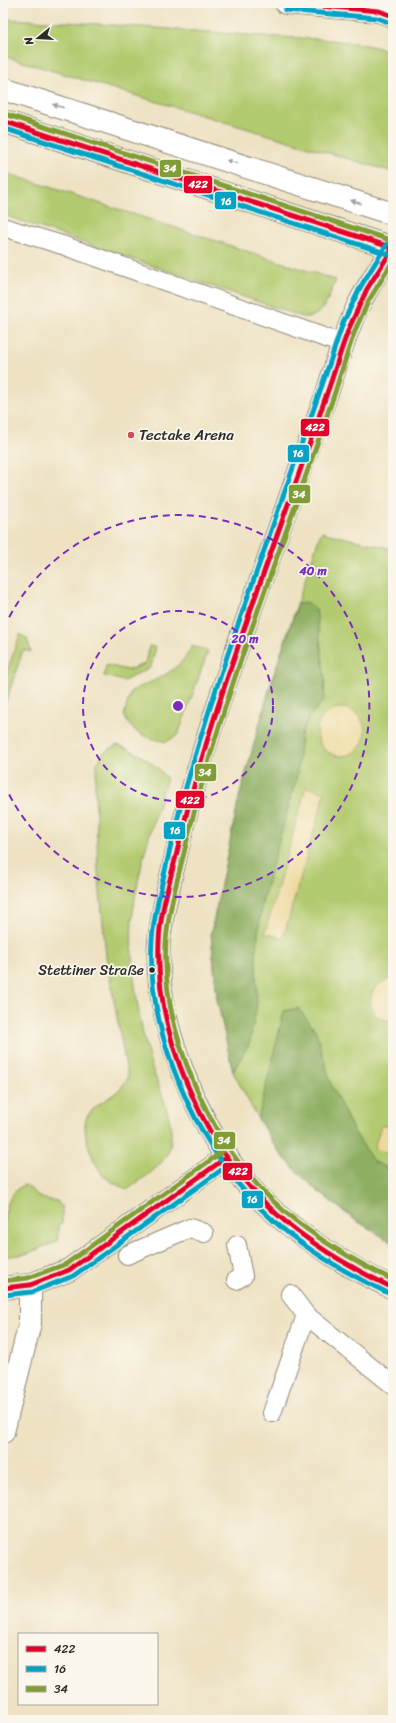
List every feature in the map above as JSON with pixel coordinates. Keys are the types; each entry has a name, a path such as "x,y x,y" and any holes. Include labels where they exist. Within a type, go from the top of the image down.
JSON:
{"main road":[{"path":"286,3 379,11 393,16"},
{"path":"3,89 393,214"},
{"path":"3,120 393,248 359,304 343,344 237,648 199,766 165,903 159,942 160,982 168,1025 182,1070 201,1113 227,1157 253,1190 286,1223 329,1252 393,1288"},
{"path":"3,1288 30,1285 68,1270 227,1157"},
{"path":"3,1432 30,1324 30,1285"}],"lane":[{"path":"3,227 62,245 343,344"},
{"path":"127,1255 190,1228 204,1233"},
{"path":"236,1280 243,1276 237,1245"},
{"path":"290,1294 306,1315 393,1385"},
{"path":"272,1413 306,1315"}],"green space":[{"path":"3,19 322,39 376,47 393,52 393,172 3,56"},
{"path":"3,172 336,280 328,300 321,311 310,317 303,317 3,215"},
{"path":"321,532 393,549 393,1243 355,1220 316,1190 281,1155 258,1119 233,1072 217,999 211,933 239,798 271,683"},
{"path":"307,602 316,609 325,679 324,700 309,718 301,735 297,776 262,903 256,950 257,1004 250,1042 233,1072 217,999 211,933 239,798 271,683 298,604"},
{"path":"20,634 27,639 31,652 23,650 5,705 3,704 3,683"},
{"path":"149,646 156,647 151,667 124,681 104,676 106,665 128,670 145,664"},
{"path":"192,646 208,651 178,735 166,742 146,737 131,727 124,715 131,691 158,679 174,669 187,655"},
{"path":"117,745 144,758 167,778 139,877 133,911 131,945 142,1030 152,1068 168,1113 171,1136 168,1153 164,1160 153,1171 127,1190 107,1179 101,1172 89,1148 85,1129 85,1121 88,1115 98,1105 119,1090 128,1078 106,956 98,870 95,785 97,764 103,753"},
{"path":"298,1008 316,1031 331,1084 352,1128 373,1161 393,1171 393,1243 348,1214 320,1193 279,1151 258,1119 284,1011"},
{"path":"24,1185 42,1198 57,1201 62,1207 62,1223 58,1225 58,1241 26,1254 3,1257 4,1217 11,1198 16,1190"}],"sand":[{"path":"336,708 346,708 355,712 361,718 364,723 364,741 355,752 346,756 336,756 327,752 321,746 317,737 317,727 321,718 327,712"},
{"path":"306,787 325,793 283,938 265,933"},
{"path":"390,979 393,980 393,1021 384,1019 377,1015 372,1010 370,1003 371,995 375,989 381,983"},
{"path":"381,1125 393,1128 393,1155 374,1149"}],"transit line":[{"name":"422","path":"286,3 379,11 393,16"},
{"name":"16","path":"285,10 377,18 391,23"},
{"name":"34","path":"5,114 393,241"},
{"name":"422","path":"3,121 393,248"},
{"name":"16","path":"3,128 391,255"},
{"name":"16","path":"387,244 361,286 343,323 198,744 183,798 157,907 152,940 152,975 157,1012 167,1049 180,1085 196,1120 216,1153 237,1183 261,1209 290,1235 322,1257 356,1277 390,1294"},
{"name":"422","path":"393,248 367,289 350,326 213,721 165,899 159,942 160,977 165,1012 174,1048 187,1083 203,1117 221,1149 243,1178 266,1204 280,1217 310,1241 359,1271 393,1288"},
{"name":"34","path":"393,261 369,300 356,328 230,693 204,774 173,899 166,942 166,976 171,1011 180,1046 193,1081 209,1115 228,1146 249,1175 285,1212 314,1235 393,1280"},
{"name":"34","path":"3,1281 28,1278 66,1264 223,1151"},
{"name":"422","path":"3,1288 30,1285 69,1270 227,1157"},
{"name":"16","path":"4,1295 32,1292 73,1276 231,1163"}],"place":[{"name":"Tectake Arena","path":"131,435"},
{"name":"Stettiner Straße","path":"152,970"}]}
